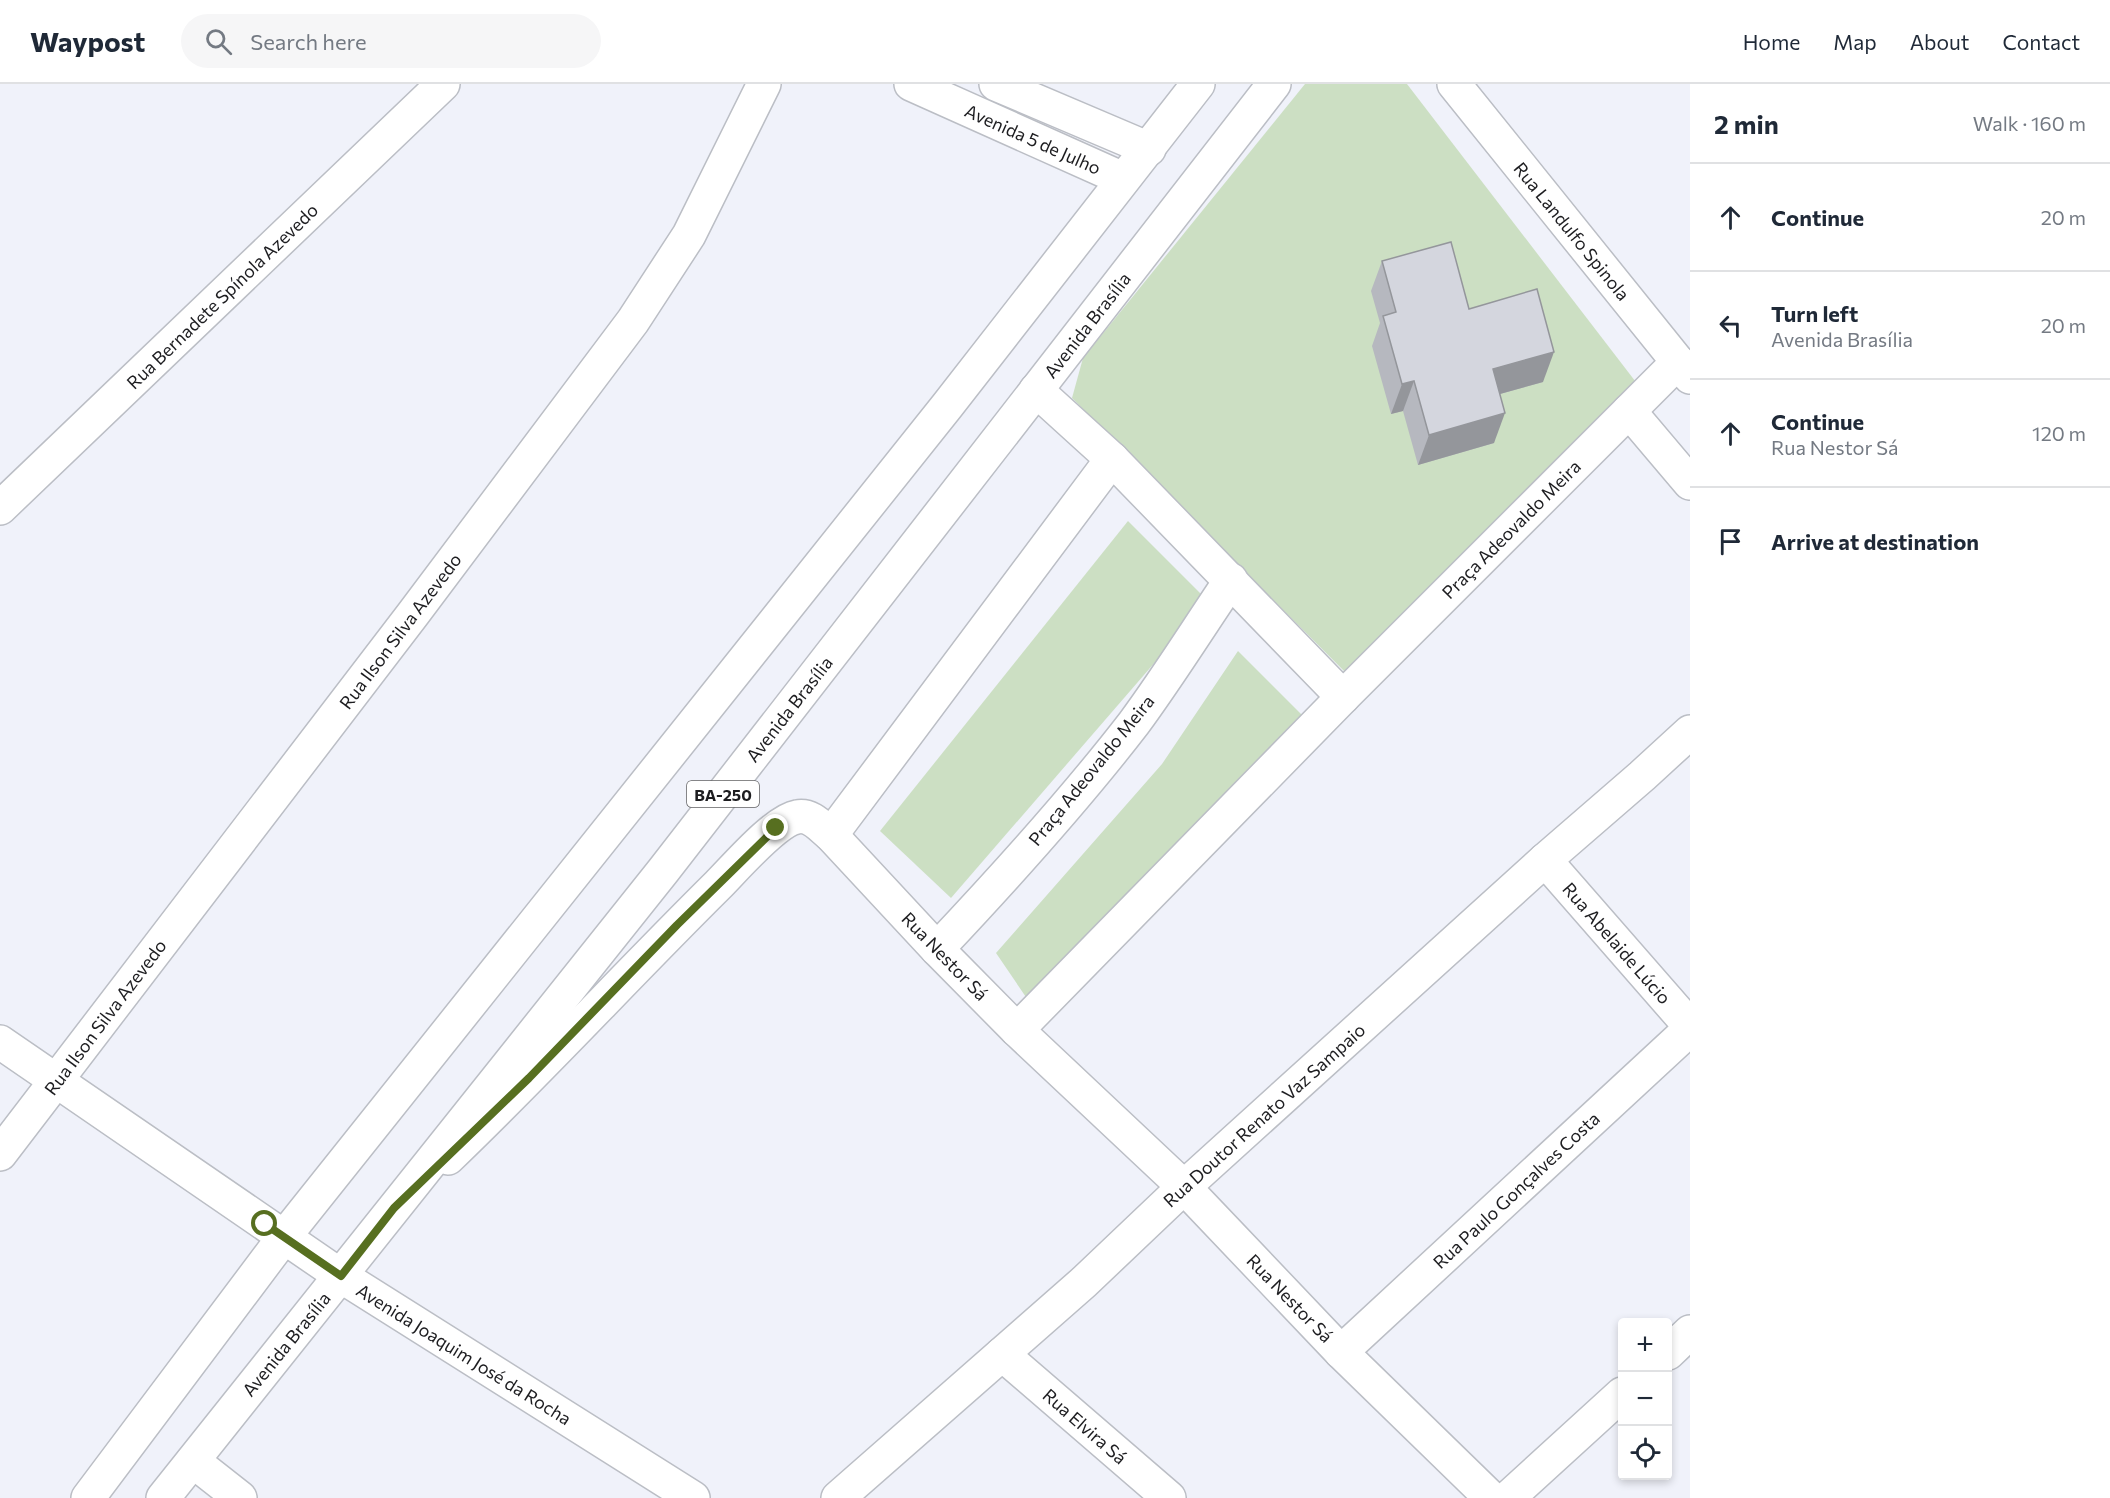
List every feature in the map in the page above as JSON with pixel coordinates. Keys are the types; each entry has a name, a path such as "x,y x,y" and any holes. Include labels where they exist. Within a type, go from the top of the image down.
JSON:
{"street":[{"name":"Rua Bernadete Spínola Azevedo","path":"0,508 443,84"},
{"name":"Rua Ilson Silva Azevedo","path":"0,1154 413,614 633,321 689,235 765,84"},
{"name":"Avenida 5 de Julho","path":"911,84 1123,179"},
{"name":"Avenida 5 de Julho","path":"996,84 1149,149"},
{"path":"88,1498 284,1237 939,416 1198,84"},
{"name":"Avenida Brasília","path":"164,1498 663,871 1274,84"},
{"name":"Rua Landulfo Spinola","path":"1454,84 1684,370"},
{"name":"Praça Adeovaldo Meira","path":"1017,1030 1343,697 1629,411 1684,370"},
{"path":"1036,390 1113,459 1343,697"},
{"path":"1629,411 1690,483"},
{"path":"831,836 1113,459"},
{"name":"Praça Adeovaldo Meira","path":"937,949 1065,807 1134,722 1231,580"},
{"name":"Rua Doutor Renato Vaz Sampaio","path":"838,1498 1084,1282 1184,1187 1690,732"},
{"name":"Rua Nestor Sá","path":"394,1208 529,1078 677,925 776,828 797,816 807,817 815,821 831,836 1017,1030 1184,1187 1341,1352 1491,1498"},
{"name":"Rua Abelaide Lúcio","path":"1545,860 1690,1027"},
{"name":"Rua Paulo Gonçalves Costa","path":"1341,1352 1690,1027"},
{"name":"Avenida Joaquim José da Rocha","path":"0,1042 341,1276 693,1498"},
{"path":"1672,1349 1690,1332"},
{"name":"Rua Elvira Sá","path":"1002,1354 1169,1498"},
{"path":"1508,1498 1618,1399"},
{"path":"193,1461 240,1498"}],"green space":[{"path":"1305,84 1407,84 1642,390 1355,682 1072,398 1083,358"},
{"path":"1128,521 1208,601 951,898 880,831"},
{"path":"1238,651 1305,718 1030,1003 996,953 1162,764"}],"building":[{"path":"1451,242 1469,309 1537,289 1554,352 1493,369 1505,413 1429,435 1414,381 1402,384 1383,316 1396,312 1382,261"}],"route":[{"path":"265,1224 341,1276 394,1208 476,1131 677,925 776,828"}]}
